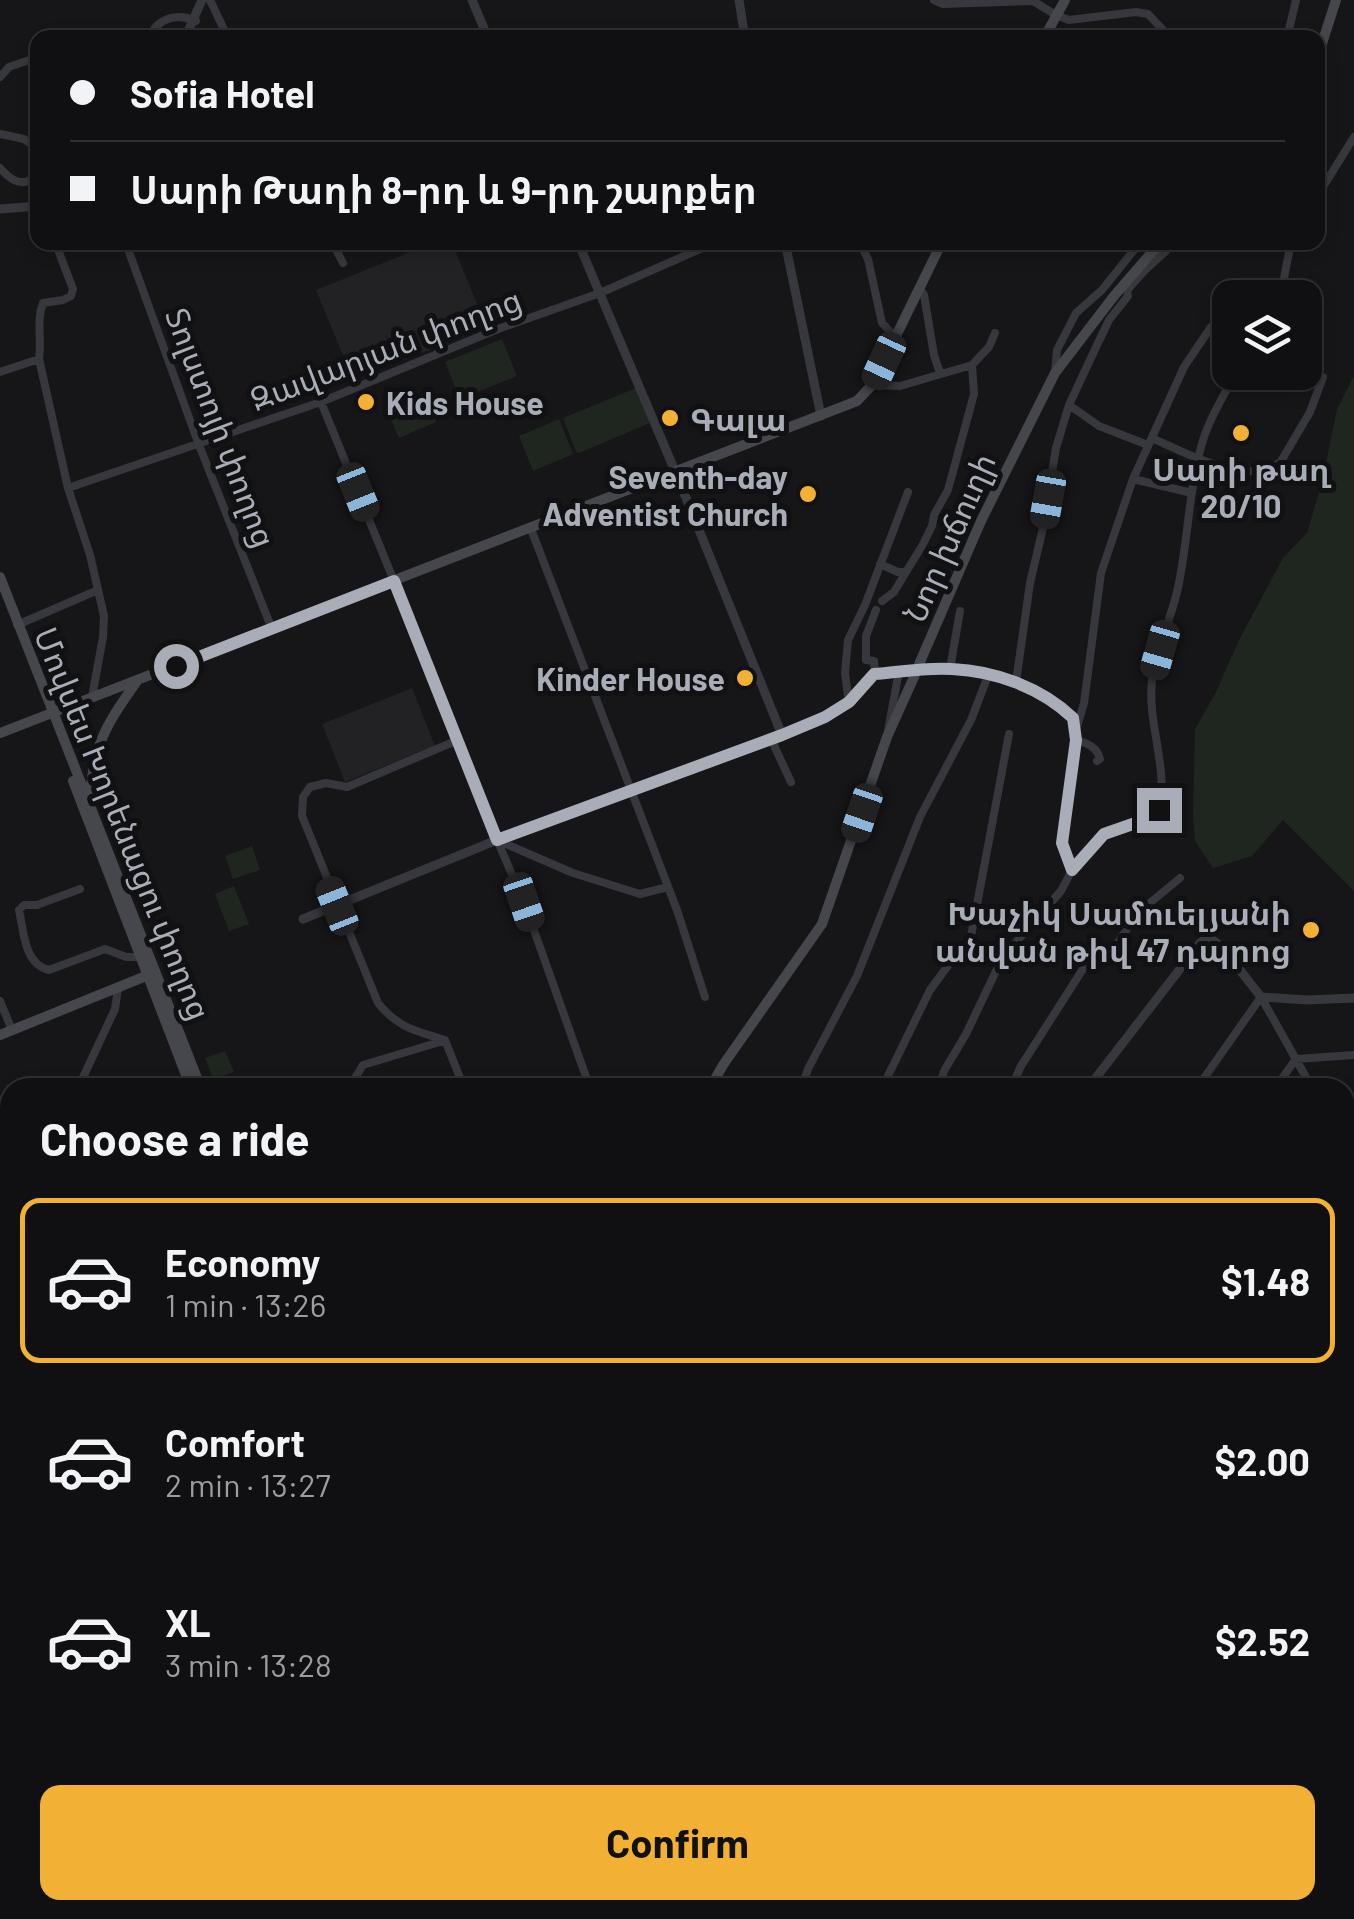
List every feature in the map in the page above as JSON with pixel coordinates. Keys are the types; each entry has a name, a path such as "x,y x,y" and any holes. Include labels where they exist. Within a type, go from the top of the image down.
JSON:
{"main road":[{"path":"1048,30 1065,0"},
{"path":"1325,34 1336,0"},
{"path":"0,734 856,401 872,385 938,250"},
{"name":"Նոր խճուղի","path":"716,1078 822,924 888,737 974,537 1054,374 1127,286 1149,250"},
{"name":"Մովսես Խորենացու փողոց","path":"0,580 141,957 197,1078"},
{"path":"90,804 99,742 138,680"},
{"name":"Մովսես Խորենացու փողոց","path":"50,714 90,804 188,1078"},
{"path":"6,1033 152,974"}],"street":[{"path":"191,30 206,0"},
{"path":"206,0 223,30"},
{"path":"472,0 485,30"},
{"path":"739,0 745,30"},
{"path":"934,0 942,4 1033,1 1069,20 1136,12 1148,14 1164,30"},
{"path":"1289,30 1296,0"},
{"path":"152,30 166,18 184,16 195,20"},
{"path":"0,77 30,60"},
{"path":"0,134 30,143"},
{"path":"1325,184 1354,137"},
{"path":"0,168 9,179 19,183 30,180"},
{"path":"0,212 30,209"},
{"path":"58,250 73,289 71,296 63,300 43,303 38,316 42,341 39,359 104,622 92,696"},
{"name":"Տոլստոյի փողոց","path":"129,250 199,445 272,629"},
{"path":"336,250 343,262"},
{"path":"582,250 782,735"},
{"name":"Զավարյան փողոց","path":"68,488 321,402 697,250"},
{"path":"786,250 820,416"},
{"path":"863,250 882,323 895,337"},
{"path":"1054,374 1057,350 1076,313 1102,290 1134,250"},
{"path":"1016,682 1056,448 1070,405 1109,320 1128,296 1127,286 1162,250"},
{"path":"1284,280 1289,250"},
{"path":"920,289 940,373"},
{"path":"1072,870 1062,843 1101,574 1133,479 1189,358 1212,327"},
{"path":"872,385 900,386 972,366 989,347 994,333"},
{"path":"0,372 39,359"},
{"path":"874,674 874,662 866,660 866,636 879,606 894,592 922,546 948,490 974,394 972,366"},
{"path":"1070,405 1099,426 1199,460 1252,472 1280,464 1310,412 1324,377"},
{"path":"942,1078 996,970 1062,890 1072,870 1104,834 1150,818 1159,810 1162,786 1152,682 1185,556 1192,493 1206,430 1227,390"},
{"path":"321,402 524,902 586,1078"},
{"path":"1133,479 1192,493"},
{"path":"849,702 848,640 908,492"},
{"path":"530,529 686,935 705,996"},
{"path":"880,564 906,572"},
{"path":"18,624 98,590"},
{"path":"950,668 960,611"},
{"path":"303,919 497,840 825,717 849,702 874,674 950,668 1016,682 1063,708 1073,718 1076,735 1097,751 1098,761"},
{"path":"888,737 899,671"},
{"path":"805,1078 857,976 920,817 988,676"},
{"path":"887,1078 930,990 961,948 969,947 1008,734"},
{"path":"771,739 791,782"},
{"path":"445,1040 405,1028 378,1004 302,816 303,797 310,786 326,783 348,787 458,740"},
{"path":"497,840 532,857 640,894 668,887"},
{"path":"1016,1078 1097,948 1117,944 1151,902 1180,878"},
{"path":"80,889 37,905 24,905 20,910 34,963 49,970 105,949 126,957 141,957"},
{"path":"1096,1078 1205,939 1222,947 1261,996 1306,1078"},
{"path":"83,1078 115,1009 118,988"},
{"path":"1261,996 1307,1000 1354,998"},
{"path":"1204,1078 1261,996"},
{"path":"0,1001 6,1033"},
{"path":"354,1078 362,1064 445,1040"},
{"path":"445,1040 460,1078"},
{"path":"1296,1059 1354,1056"},
{"path":"1282,1078 1296,1059"}],"shaded area":[{"path":"415,250 455,250 487,328 353,379 316,290"},
{"path":"502,339 517,376 460,399 445,362"},
{"path":"1354,376 1354,891 1283,820 1252,856 1213,868 1195,841 1193,815 1195,729 1283,558 1307,533 1337,409"},
{"path":"636,388 650,423 576,452 563,418"},
{"path":"427,401 436,422 399,438 390,417"},
{"path":"559,419 573,454 533,471 519,436"},
{"path":"412,688 435,746 345,782 322,724"},
{"path":"252,846 260,870 233,879 225,856"},
{"path":"234,886 249,924 229,931 215,894"},
{"path":"225,1051 234,1072 213,1078 205,1058"}],"place":[{"name":"Kids House","path":"366,402"},
{"name":"Գալա","path":"670,418"},
{"name":"Սարի թաղ 20/10","path":"1241,433"},
{"name":"Seventh-day Adventist Church","path":"808,494"},
{"name":"Kinder House","path":"745,678"},
{"name":"Խաչիկ Սամուելյանի անվան թիվ 47 դպրոց","path":"1311,930"}],"route":[{"path":"176,666 394,581 497,840 825,717 849,702 874,674 950,668 1020,684 1046,696 1073,718 1076,740 1062,843 1072,870 1098,838 1150,818 1159,810"}]}
